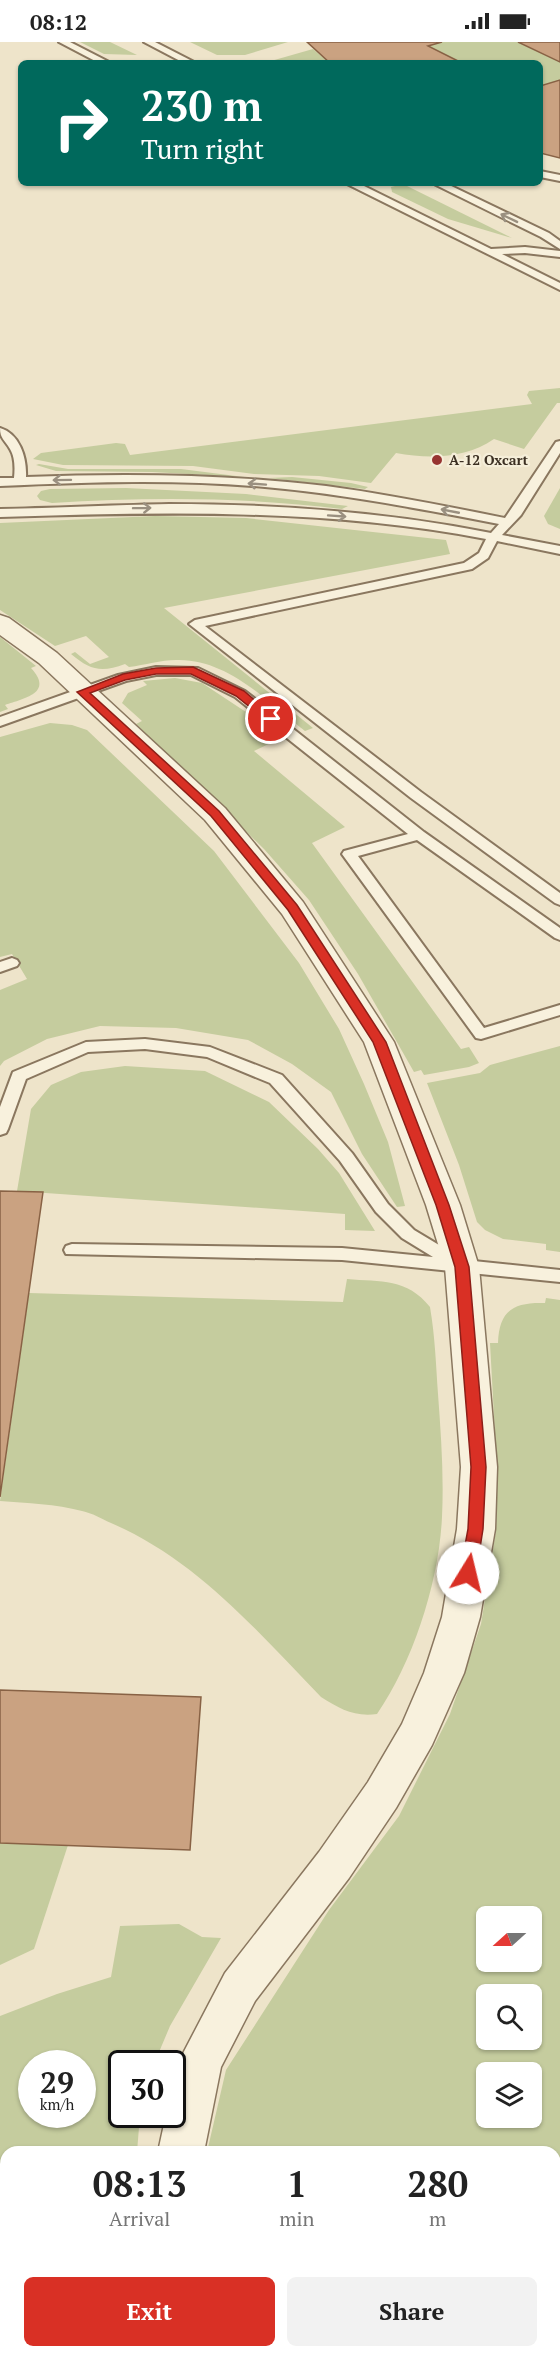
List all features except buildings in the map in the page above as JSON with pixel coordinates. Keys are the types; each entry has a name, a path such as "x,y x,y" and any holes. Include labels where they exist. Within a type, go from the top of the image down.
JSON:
{"street":[{"path":"0,624 34,647 215,814 293,908 379,1042 443,1205 462,1267 478,1477 476,1529 461,1617 444,1673 418,1734 382,1795 334,1865 240,1987 200,2063 182,2146"}],"lane":[{"path":"63,42 100,60"},
{"path":"148,42 185,60"},
{"path":"543,175 560,178"},
{"path":"356,186 560,287"},
{"path":"443,186 545,235 560,246"},
{"path":"490,253 525,250 560,254"},
{"path":"0,431 18,448 21,463 20,481"},
{"path":"560,444 518,512 492,539 484,555 468,566 195,624 416,795 560,900"},
{"path":"0,482 178,478 301,487 408,503 507,522"},
{"path":"0,513 170,508 264,511 354,517 447,528 492,539 560,550"},
{"path":"0,722 123,678 156,671 193,671 240,694 418,835 560,935"},
{"path":"418,835 350,854 481,1034 560,1010"},
{"path":"0,1129 19,1076 86,1047 145,1044 210,1052 276,1079 346,1158 382,1208 408,1234 462,1267"},
{"path":"72,1250 342,1254 560,1276"}],"green space":[{"path":"80,42 110,42 137,55 104,54"},
{"path":"190,42 288,42 245,55 217,55"},
{"path":"442,42 518,42 560,62 560,80 543,85 543,60 456,60 428,46"},
{"path":"313,49 326,60 274,60"},
{"path":"407,186 512,238 448,219 392,192 391,187"},
{"path":"560,388 560,403 557,403 524,449 494,439 483,446 446,456 396,453 371,483 319,476 254,474 193,466 63,465 33,459 41,453 116,443 125,444 130,455 532,404 527,395 529,391"},
{"path":"36,465 68,469 181,469 244,477 152,472 56,471"},
{"path":"292,477 368,487 365,489 269,478"},
{"path":"126,488 246,494 348,506 342,509 270,502 197,499 52,503 40,500 37,496 41,491 50,489"},
{"path":"560,488 560,529 548,524 544,516"},
{"path":"155,516 246,518 446,540 450,554 164,608 313,728 305,731 246,684 212,666 195,661 176,660 129,667 125,664 102,669 90,667 71,654 75,652 90,664 109,657 86,636 55,646 0,610 0,523"},
{"path":"0,637 36,666 31,668 39,683 34,693 5,705 8,709 0,712"},
{"path":"175,678 202,683 249,714 277,740 254,751 345,827 312,843 461,1049 469,1047 479,1063 424,1075 421,1070 414,1072 358,974 309,900 264,849 136,724 142,721 122,703 128,693 147,685 143,681"},
{"path":"50,723 72,725 87,730 214,851 299,963 339,1029 364,1084 388,1142 405,1206 397,1207 362,1154 331,1092 292,1064 248,1040 176,1028 100,1026 47,1039 4,1061 0,1066 0,990 27,979 12,954 0,957 0,737"},
{"path":"560,1046 560,1252 546,1250 546,1244 503,1239 485,1230 477,1222 459,1165 427,1083 480,1073 490,1065"},
{"path":"125,1066 205,1071 269,1102 318,1149 339,1173 375,1231 345,1230 345,1214 17,1191 31,1109 51,1085 81,1072"},
{"path":"347,1279 403,1286 430,1307 441,1440 442,1517 436,1568 430,1594 413,1646 402,1670 377,1714 369,1715 348,1711 321,1697 224,1599 198,1577 142,1538 86,1512 52,1505 0,1501 29,1293 343,1302"},
{"path":"546,1298 560,1300 560,2146 208,2146 226,2070 329,1910 399,1816 450,1714 481,1624 496,1531 497,1471 490,1343 498,1343 501,1323 510,1310 525,1304 545,1303"},
{"path":"0,1843 68,1845 34,1949 0,1965"},
{"path":"179,1924 202,1937 221,1938 170,2026 160,2050 108,2050 108,2128 139,2128 137,2146 0,2146 0,2016 57,1994 111,1977 120,1926"}],"place":[{"name":"A-12 Oxcart","path":"437,460"}],"route":[{"path":"271,719 240,694 193,671 156,671 123,678 82,692 215,814 293,908 379,1042 443,1205 462,1267 479,1467 476,1529 468,1573"}]}
